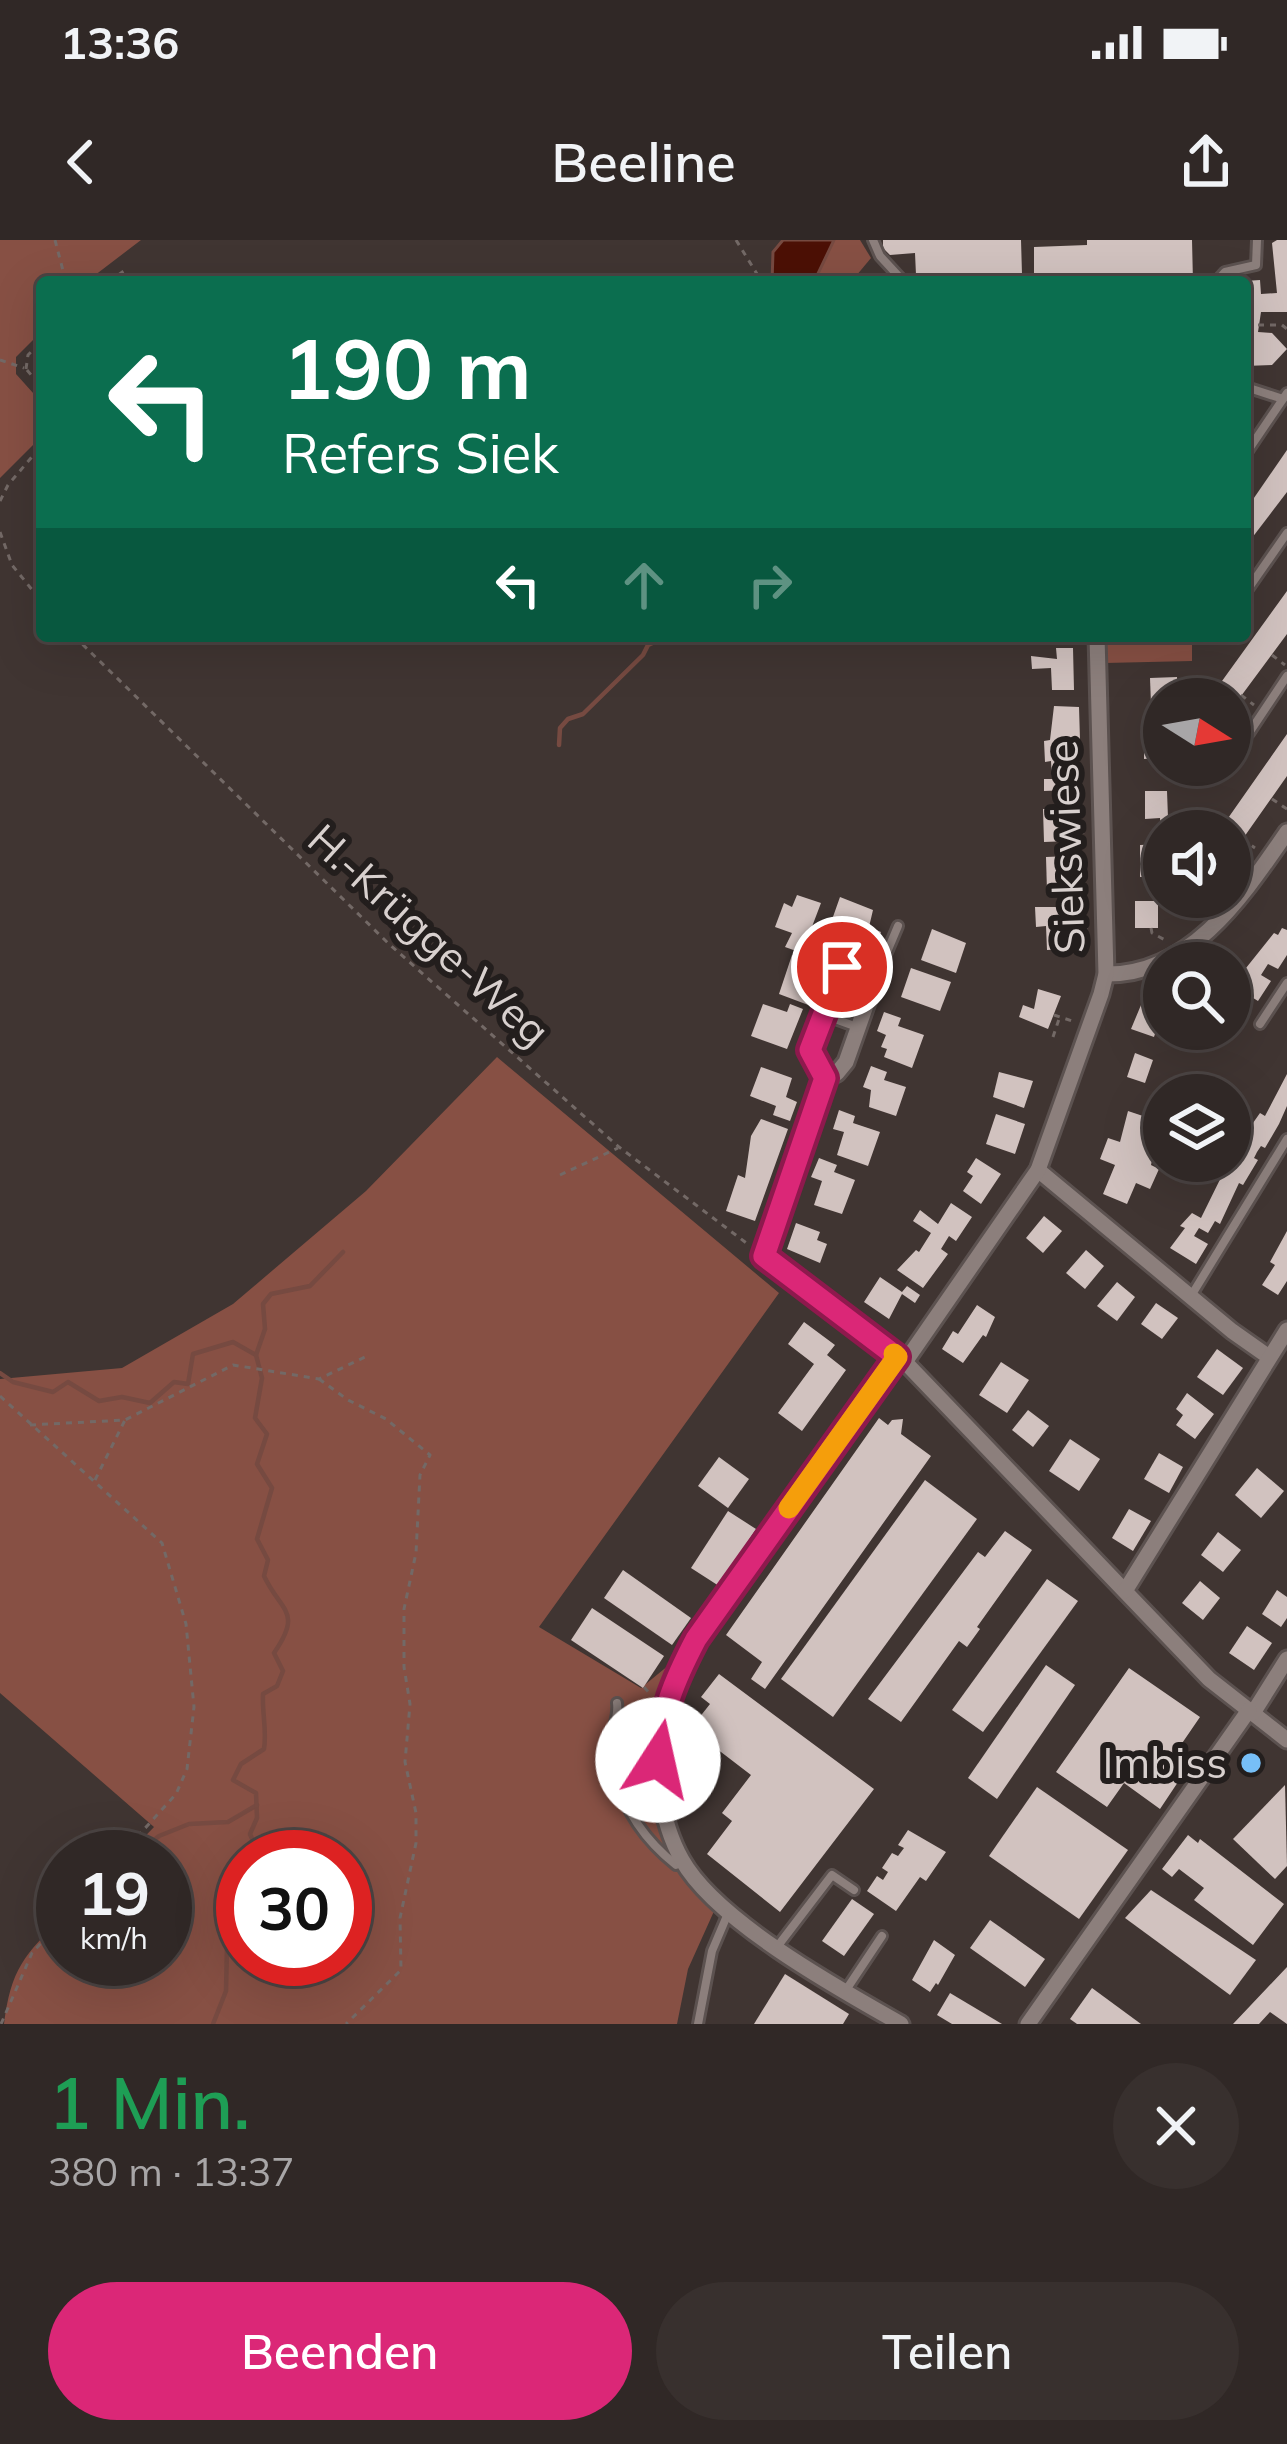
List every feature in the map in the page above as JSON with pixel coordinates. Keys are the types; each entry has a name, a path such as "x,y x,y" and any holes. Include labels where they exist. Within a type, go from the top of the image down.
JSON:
{"street":[{"name":"Siekswiese","path":"683,1862 665,1810 658,1760 661,1721 674,1681 696,1639 1037,1170 1106,974 1097,642"},
{"path":"1106,974 1159,962 1202,938 1239,898 1287,832"},
{"path":"825,1078 846,1062 874,980 842,967 810,1050 825,1078 764,1256 901,1359 1209,1679 1287,1740"},
{"path":"1037,1170 1269,1357"},
{"path":"1125,1591 1287,1330"},
{"path":"1028,2024 1287,1659"},
{"path":"683,1862 715,1900 777,1947 846,1990 873,2017 901,2024"}],"lane":[{"path":"873,240 898,276"},
{"path":"1221,276 1256,265 1257,240"},
{"path":"1251,388 1285,396 1251,446"},
{"path":"1251,585 1287,533"},
{"path":"1251,730 1287,676"},
{"path":"874,980 898,926"},
{"path":"1260,1024 1287,982"},
{"path":"823,1014 857,1027"},
{"path":"1190,1297 1287,1139"},
{"path":"617,1703 619,1713 611,1736 617,1779 638,1831 676,1864 683,1862"},
{"path":"777,1947 832,1875 854,1890"},
{"path":"698,2024 712,1951 729,1911"},
{"path":"846,1990 882,1936"}],"path":[{"path":"55,240 64,276"},
{"path":"736,240 758,276"},
{"path":"118,276 125,270"},
{"path":"1258,325 1287,329"},
{"path":"26,369 28,355 36,347"},
{"path":"0,360 26,369 36,381"},
{"path":"0,501 36,452"},
{"path":"0,532 12,565 36,595"},
{"name":"H.-Krügge-Weg","path":"80,642 389,944 620,1147 764,1256"},
{"path":"1272,656 1287,666"},
{"path":"1251,702 1263,711"},
{"path":"1272,799 1287,809"},
{"path":"1069,836 1092,830"},
{"path":"1251,845 1263,853"},
{"path":"1069,875 1094,867"},
{"path":"1070,923 1095,930"},
{"path":"1151,928 1152,934 1168,942"},
{"path":"1053,1037 1057,1016 1073,1022"},
{"path":"560,1174 620,1147"},
{"path":"319,1378 365,1357"},
{"path":"28,1426 125,1420 233,1365 319,1378 386,1420 430,1455 420,1475 416,1553 404,1610 404,1667 410,1704 406,1762 416,1813 416,1843 400,1918 401,1970 346,2024"},
{"path":"0,1396 162,1543 186,1624 194,1707 187,1769 176,1795 143,1830"},
{"path":"94,1482 125,1420"},
{"path":"1,2024 36,1949"}],"shaded area":[{"path":"0,240 141,240 94,276 36,276 36,337 16,357 16,374 36,396 36,442 0,478"},
{"path":"783,240 834,240 817,276 772,276 773,252"},
{"path":"834,240 860,240 871,258 856,276 817,276"},
{"path":"1105,642 1192,642 1192,661 1105,663"},
{"path":"497,1057 779,1293 539,1627 641,1688 675,1660 657,1739 659,1818 680,1874 715,1909 688,1969 677,2024 4,2024 11,1989 36,1945 36,1986 192,1986 192,1830 151,1830 154,1827 0,1693 0,1379 122,1368 233,1304 366,1191"}],"building":[{"path":"883,240 1021,240 1022,274 1034,275 1034,247 1087,245 1087,240 1192,240 1193,276 916,275 915,253 890,255"},
{"path":"1287,240 1287,312 1261,312 1258,332 1272,333 1287,349 1272,365 1251,366 1251,281 1260,280 1261,294 1277,293 1272,243"},
{"path":"1287,450 1287,492 1251,539 1251,502"},
{"path":"1287,591 1287,634 1251,683 1251,678 1224,678"},
{"path":"1056,648 1073,648 1074,690 1052,690 1051,668 1032,669 1031,656 1057,659"},
{"path":"1054,706 1079,707 1080,740 1062,741 1062,757 1080,756 1080,786 1071,786 1071,790 1044,791 1044,779 1052,779 1044,741 1050,740"},
{"path":"1287,734 1287,776 1251,827 1251,810 1234,810"},
{"path":"1145,791 1167,791 1168,810 1145,810"},
{"path":"1068,808 1069,841 1044,842 1043,809"},
{"path":"1143,845 1143,877 1140,877"},
{"path":"1069,856 1070,891 1047,891 1046,857"},
{"path":"797,895 821,903 802,953 785,947 792,933 775,927 784,903 792,907"},
{"path":"840,897 873,910 869,927 881,932 874,954 859,949 862,943 828,931"},
{"path":"1135,901 1143,901 1143,918 1158,918 1158,928 1135,928"},
{"path":"1035,907 1070,907 1071,949 1047,950 1046,926 1036,927"},
{"path":"1282,928 1287,930 1287,955 1278,969 1268,964 1261,975 1271,981 1258,1001 1251,997 1251,962 1274,933 1278,935"},
{"path":"932,929 966,943 956,973 921,960"},
{"path":"792,955 822,966 811,1006 779,994"},
{"path":"911,968 951,982 940,1011 901,997"},
{"path":"1038,989 1061,996 1048,1029 1019,1017 1023,1005 1034,1009"},
{"path":"763,1004 787,1012 790,1004 803,1009 787,1049 751,1036"},
{"path":"1143,1006 1143,1033 1131,1029"},
{"path":"884,1012 901,1018 898,1026 924,1035 912,1068 884,1057 887,1049 881,1047 886,1035 877,1031"},
{"path":"1135,1053 1153,1060 1143,1082 1127,1077"},
{"path":"871,1066 887,1072 884,1080 906,1087 896,1116 869,1107 871,1090 863,1087"},
{"path":"761,1067 792,1078 786,1097 797,1102 790,1121 773,1115 776,1106 750,1096"},
{"path":"999,1072 1033,1081 1024,1108 993,1097"},
{"path":"1287,1074 1287,1106 1265,1148 1257,1152 1251,1172 1251,1126 1260,1113 1265,1116"},
{"path":"839,1110 855,1116 853,1123 880,1132 868,1166 837,1155 844,1132 833,1129"},
{"path":"1128,1111 1143,1116 1143,1182 1153,1182 1150,1189 1136,1183 1127,1204 1103,1194 1115,1165 1100,1159 1108,1138 1120,1142"},
{"path":"996,1114 1025,1124 1015,1154 986,1144"},
{"path":"761,1119 788,1129 755,1221 726,1211 738,1175 745,1178 751,1136"},
{"path":"819,1158 837,1165 834,1172 855,1180 842,1214 814,1205 822,1181 811,1177"},
{"path":"976,1158 1001,1174 981,1204 963,1191 973,1176 967,1172"},
{"path":"1219,1182 1245,1182 1239,1183 1220,1224 1215,1221 1208,1233 1199,1228 1194,1236 1208,1244 1196,1264 1170,1248 1192,1213 1201,1218"},
{"path":"951,1203 972,1217 956,1241 949,1236 941,1249 948,1254 923,1288 897,1270 919,1252 931,1233 913,1221 920,1210 938,1224"},
{"path":"1044,1216 1062,1231 1043,1253 1026,1238"},
{"path":"796,1223 820,1232 817,1240 827,1244 820,1263 787,1249"},
{"path":"1287,1231 1287,1281 1278,1295 1262,1285"},
{"path":"1086,1250 1104,1266 1085,1289 1066,1273"},
{"path":"880,1277 902,1292 907,1286 920,1295 915,1303 902,1294 889,1319 864,1302"},
{"path":"1117,1282 1135,1297 1117,1321 1097,1306"},
{"path":"1156,1303 1178,1318 1162,1339 1141,1324"},
{"path":"977,1305 995,1317 986,1337 963,1363 942,1349"},
{"path":"804,1322 835,1345 827,1355 846,1370 802,1431 778,1413 814,1364 788,1344"},
{"path":"1217,1349 1243,1368 1223,1395 1197,1377"},
{"path":"1001,1362 1029,1380 1007,1413 979,1395"},
{"path":"1187,1393 1214,1414 1195,1439 1176,1425 1183,1415 1176,1409"},
{"path":"1028,1410 1049,1426 1033,1447 1012,1430"},
{"path":"879,1418 888,1425 903,1419 901,1434 931,1456 765,1689 751,1679 762,1662 726,1635"},
{"path":"1070,1439 1100,1459 1079,1491 1049,1471"},
{"path":"1159,1453 1183,1467 1169,1493 1144,1479"},
{"path":"719,1457 749,1479 728,1508 698,1486"},
{"path":"1257,1468 1284,1491 1261,1518 1235,1495"},
{"path":"925,1480 977,1519 833,1717 781,1679"},
{"path":"1129,1509 1151,1521 1133,1551 1112,1538"},
{"path":"728,1511 756,1529 719,1586 691,1568"},
{"path":"1005,1531 1032,1550 967,1647 959,1641 901,1722 868,1699 978,1552 985,1557"},
{"path":"1218,1532 1241,1550 1223,1572 1201,1555"},
{"path":"623,1570 691,1618 672,1645 604,1598"},
{"path":"1047,1579 1078,1601 983,1732 952,1710"},
{"path":"1200,1581 1220,1598 1203,1620 1182,1603"},
{"path":"1277,1590 1287,1597 1287,1618 1281,1627 1262,1614"},
{"path":"592,1608 664,1656 643,1688 571,1640"},
{"path":"1247,1626 1272,1643 1254,1670 1229,1653"},
{"path":"1046,1665 1075,1685 997,1799 968,1778"},
{"path":"1129,1668 1200,1717 1163,1771 1178,1782 1160,1809 1124,1783 1107,1807 1056,1772"},
{"path":"719,1674 874,1789 780,1912 707,1854 732,1821 722,1813 751,1775 704,1739 699,1763 684,1760 691,1728 710,1704 701,1697"},
{"path":"1285,1785 1287,1866 1275,1879 1233,1839"},
{"path":"1037,1787 1128,1850 1079,1919 989,1856"},
{"path":"908,1830 946,1852 926,1881 920,1877 896,1911 867,1891 877,1876 883,1880 888,1872 882,1868 892,1853 898,1856 904,1848 898,1845"},
{"path":"1188,1835 1198,1843 1200,1839 1284,1904 1253,1945 1194,1900 1204,1888 1179,1869 1172,1877 1162,1869"},
{"path":"1151,1890 1256,1960 1230,1995 1125,1918"},
{"path":"852,1899 874,1914 844,1956 822,1941"},
{"path":"990,1920 1045,1959 1025,1987 970,1948"},
{"path":"934,1940 955,1955 930,1992 912,1980"},
{"path":"1287,1967 1287,2024 1270,2012 1259,2024 1233,2024"},
{"path":"785,1974 849,2014 843,2024 754,2024"},
{"path":"1092,1988 1141,2024 1077,2024 1070,2019"},
{"path":"950,1993 1002,2024 952,2024 937,2015"}],"waterway":[{"path":"559,745 560,728 568,719 583,714 655,642"},
{"path":"252,1830 257,1818 256,1793 233,1780 241,1764 264,1749 263,1694 277,1686 283,1671 274,1653 288,1620 264,1576 268,1560 257,1539 272,1488 257,1464 267,1434 255,1418 262,1378 256,1355 265,1329 263,1304 271,1294 310,1286 343,1252"},
{"path":"0,1373 13,1382 53,1392 68,1382 99,1401 122,1397 150,1403 174,1382 188,1384 193,1354 233,1342 256,1355"},
{"path":"174,1830 189,1824 228,1822 257,1805"},
{"path":"213,2024 226,1986"}],"slow traffic":[{"path":"789,1508 897,1357 894,1354"}],"place":[{"name":"Imbiss","path":"1251,1763"}],"route":[{"path":"658,1760 661,1721 674,1681 696,1639 897,1357 764,1256 825,1078 810,1050 842,967"}]}
